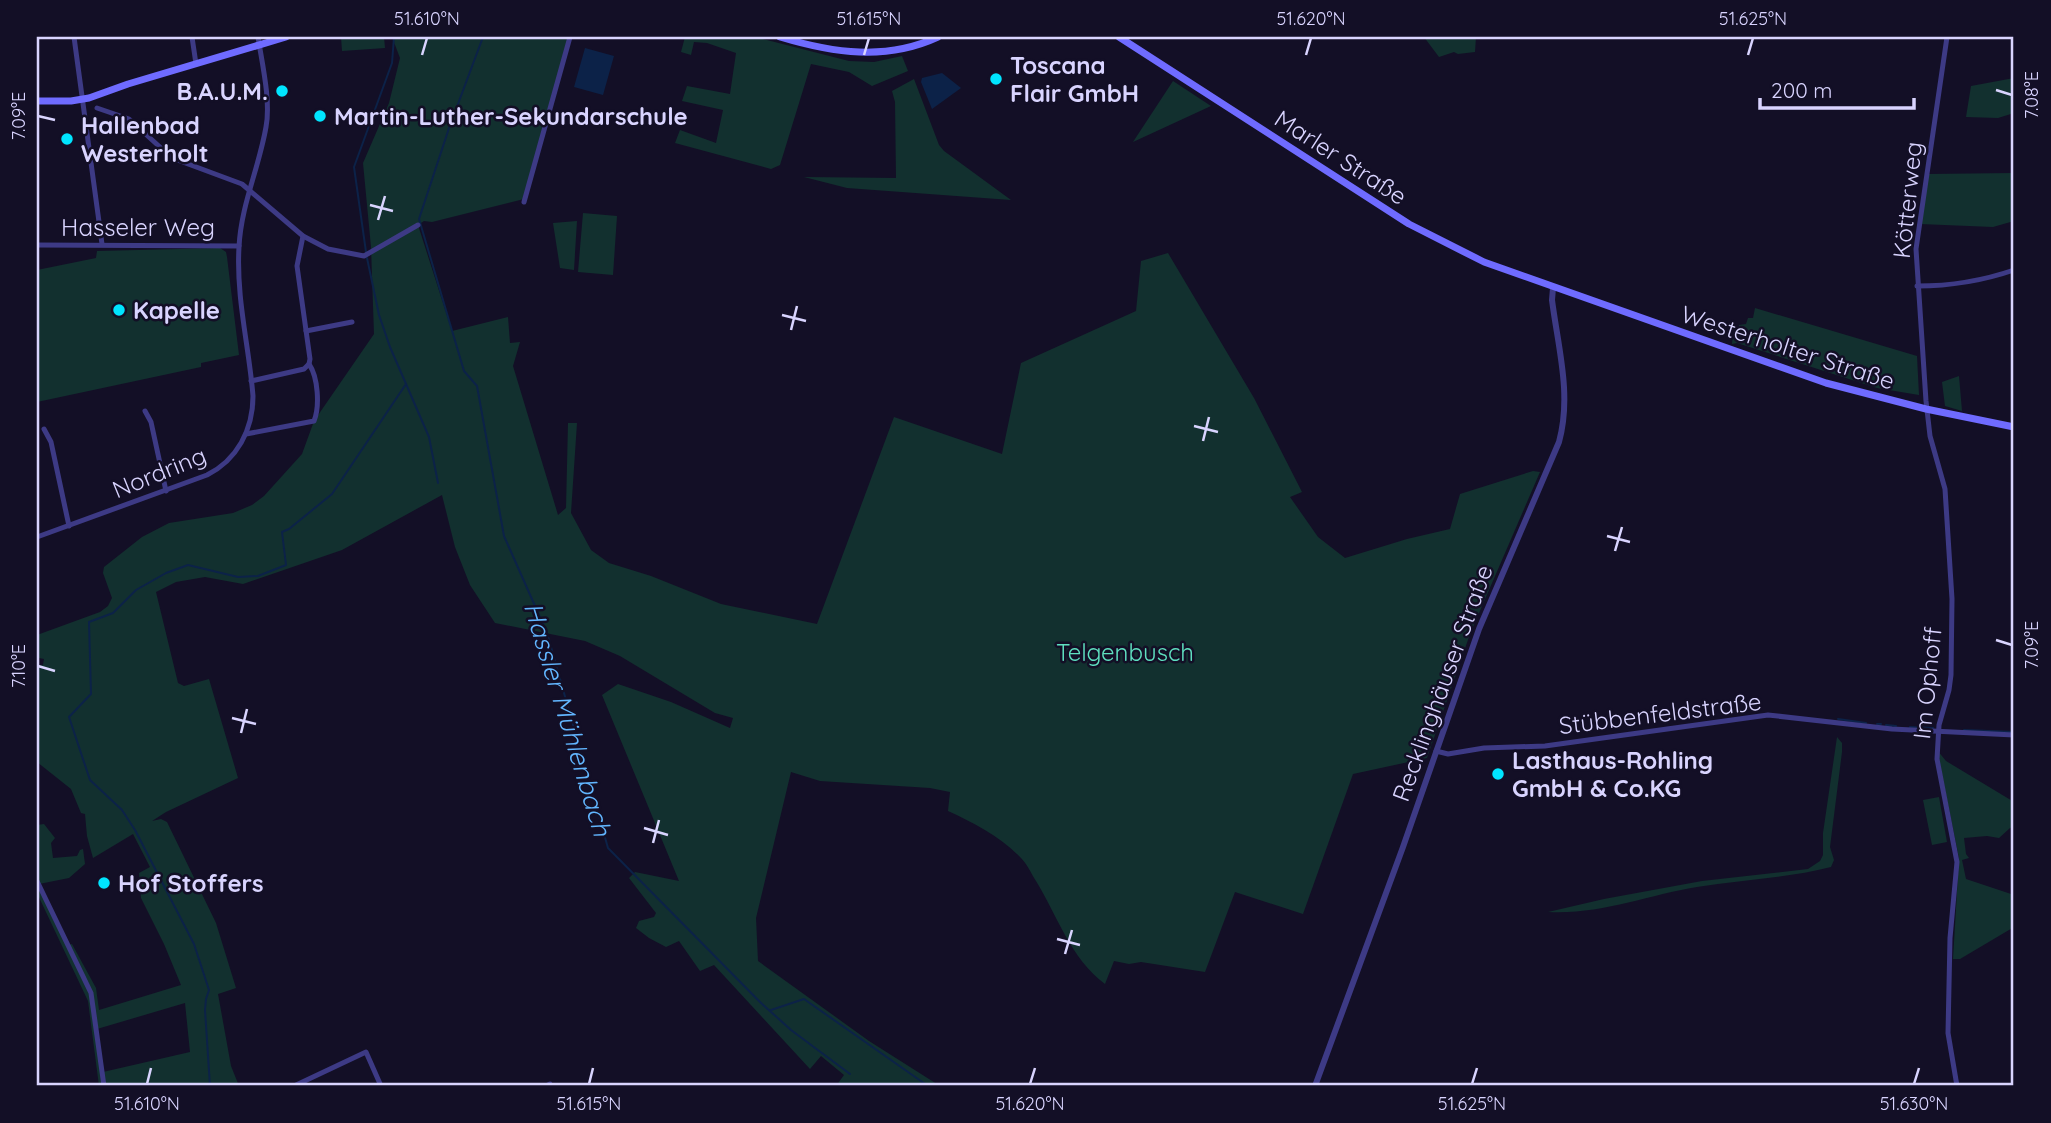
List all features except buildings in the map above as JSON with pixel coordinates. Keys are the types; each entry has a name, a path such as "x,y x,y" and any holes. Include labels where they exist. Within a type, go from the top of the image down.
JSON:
{"main road":[{"path":"37,101 82,100 196,64 258,41 286,37"},
{"path":"780,37 839,51 867,54 907,49 938,37"},
{"name":"Marler Straße","path":"1119,37 1419,230 1484,262 1553,288"},
{"name":"Westerholter Straße","path":"1553,288 1826,383 1927,410 2014,427"}],"street":[{"path":"74,37 102,244"},
{"path":"192,37 196,64"},
{"path":"524,202 570,37"},
{"name":"Kötterweg","path":"1927,410 1916,248 1947,37"},
{"name":"Nordring","path":"37,537 206,475 222,466 235,453 246,434 253,409 240,308 239,246 241,221 267,126 258,41"},
{"path":"97,108 129,119 172,158 242,184 303,236 328,249 364,256 418,225"},
{"path":"246,434 314,421 318,411 313,370 309,364 297,266 303,236"},
{"path":"37,237 38,245"},
{"name":"Hasseler Weg","path":"38,245 239,246"},
{"path":"1917,286 1990,279 2014,270"},
{"name":"Recklinghäuser Straße","path":"1315,1086 1479,629 1556,451 1561,433 1565,393 1552,300 1553,288"},
{"path":"306,331 352,322"},
{"path":"251,381 304,369 309,364"},
{"name":"Im Ophoff","path":"1927,410 1930,436 1945,489 1952,599 1951,675 1938,731 1937,759 1957,862 1950,938 1948,1033 1956,1086"},
{"path":"145,411 151,422 166,491"},
{"path":"44,429 51,442 69,526"},
{"name":"Stübbenfeldstraße","path":"1436,751 1448,754 1484,748 1545,746 1761,716 1892,729 2014,735"},
{"path":"37,881 91,993 104,1086"},
{"path":"294,1086 366,1052 381,1086"}],"green space":[{"path":"341,37 384,37 385,48 342,51"},
{"name":"Telgenbusch","path":"392,37 568,37 524,199 432,222 424,221 418,225 452,331 508,317 510,343 520,342 513,366 558,515 566,508 568,423 577,423 571,513 591,550 609,563 651,576 721,604 817,624 894,417 1002,454 1021,363 1136,311 1141,261 1168,253 1254,398 1302,492 1290,497 1318,537 1345,558 1450,529 1460,494 1533,471 1540,472 1470,634 1427,758 1353,774 1303,914 1235,892 1205,972 1141,962 1129,964 1114,961 1105,984 1093,974 1074,949 1023,860 996,837 948,811 950,792 930,788 820,781 791,772 756,918 758,961 869,1041 940,1086 836,1086 844,1075 821,1056 810,1069 714,965 700,971 679,941 666,947 636,928 639,921 654,917 656,913 629,878 635,872 679,881 602,695 618,684 671,702 730,728 733,718 715,713 620,656 585,641 495,623 470,585 455,547 442,495 342,550 243,584 205,577 176,582 156,592 178,683 184,686 209,679 238,778 152,821 161,819 167,822 216,923 236,988 218,994 231,1066 239,1086 99,1086 88,1001 37,893 37,825 44,824 55,838 51,843 53,858 77,856 83,849 85,864 69,878 39,884 68,945 72,944 96,988 99,1010 181,985 141,898 139,873 150,867 133,834 93,858 85,814 81,813 71,789 37,762 37,665 43,665 44,659 39,658 37,635 100,612 108,606 112,598 103,573 104,567 142,537 169,523 233,513 252,505 264,496 302,454 314,421 374,334 371,247 363,163 389,103 400,58","holes":["185,1003 190,1052 103,1072 97,1029"]},
{"path":"685,37 755,37 849,61 874,62 902,56 908,71 872,86 849,72 811,64 780,165 771,169 675,143 680,130 716,143 723,110 682,101 687,86 730,94 736,53 707,43 694,42 691,55 681,52"},
{"path":"1424,37 1476,37 1475,52 1454,52 1439,57"},
{"path":"2014,78 2014,113 1998,118 1966,117 1971,86"},
{"path":"914,79 939,145 1011,200 847,188 804,177 896,178 895,102 892,91"},
{"path":"1173,81 1211,106 1133,142"},
{"path":"2014,173 2014,221 1993,227 1920,224 1928,174"},
{"path":"583,213 617,216 613,275 578,272"},
{"path":"577,221 574,270 560,268 553,223"},
{"path":"220,248 226,252 227,257 239,355 201,363 201,367 37,402 37,270 96,258 97,251"},
{"path":"1755,308 1917,356 1919,395 1877,388 1737,343 1732,344 1733,333 1738,332 1739,325 1746,324 1748,318 1753,318"},
{"path":"1959,376 1962,411 1945,406 1942,382"},
{"path":"1837,737 1842,743 1842,752 1830,847 1834,860 1831,867 1679,890 1605,908 1548,912 1702,881 1808,869 1820,861 1823,855 1823,833"},
{"path":"1937,750 1946,761 2014,802 2014,827 1999,838 1964,838 1969,858 1962,860 1966,879 2014,895 2014,927 1960,959 1953,959 1959,858"},
{"path":"1939,797 1947,842 1932,845 1923,800"}],"water":[{"path":"585,48 614,56 603,95 574,87"},
{"path":"942,73 961,88 932,109 921,82 922,78"}],"waterway":[{"path":"366,252 354,167 392,63 394,37"},
{"name":"Hassler Mühlenbach","path":"483,37 419,219 464,371 477,386 504,536 547,633 608,848 760,1002 791,1030 850,1074"},
{"path":"367,258 379,315 429,437 438,483"},
{"path":"210,1086 205,1010 209,990 194,944 135,830 122,810 90,780 69,717 91,694 89,622 113,613 136,590 166,573 188,565 238,577 258,576 286,565 282,532 332,494 406,384"},
{"path":"1838,719 1866,723"},
{"path":"1886,725 1896,726"},
{"path":"1910,727 1933,728"},
{"path":"1964,730 2014,732"},
{"path":"771,1010 804,999 928,1086"}],"place":[{"name":"Toscana Flair GmbH","path":"996,79"},
{"name":"B.A.U.M.","path":"282,91"},
{"name":"Martin-Luther-Sekundarschule","path":"320,116"},
{"name":"Hallenbad Westerholt","path":"67,139"},
{"name":"Kapelle","path":"119,310"},
{"name":"Lasthaus-Rohling GmbH & Co.KG","path":"1498,774"},
{"name":"Hof Stoffers","path":"104,883"}]}
